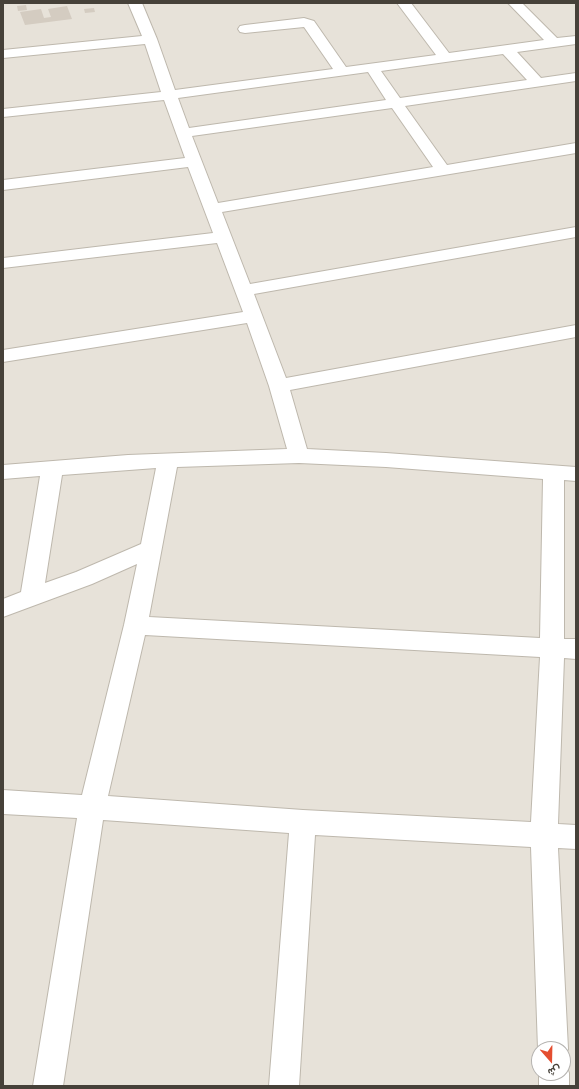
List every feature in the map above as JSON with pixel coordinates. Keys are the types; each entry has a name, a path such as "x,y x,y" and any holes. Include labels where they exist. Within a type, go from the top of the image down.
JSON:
{"street":[{"path":"135,3 150,39 193,162 213,209 254,316 279,386 300,456"},
{"path":"404,3 445,57"},
{"path":"515,3 554,43"},
{"path":"245,29 304,22 309,24 342,71"},
{"path":"3,54 150,39"},
{"path":"3,113 170,95 576,40"},
{"path":"506,49 538,83"},
{"path":"372,68 443,171"},
{"path":"183,133 576,78"},
{"path":"213,209 576,148"},
{"path":"3,185 193,162"},
{"path":"244,290 576,232"},
{"path":"3,263 223,237"},
{"path":"3,356 254,316"},
{"path":"279,386 576,331"},
{"path":"3,472 168,460 300,456 386,460 576,474"},
{"path":"48,1086 92,807 136,625 168,460"},
{"path":"32,597 52,469"},
{"path":"553,1041 544,835 564,649 554,473"},
{"path":"3,608 84,578 150,549"},
{"path":"136,625 564,649"},
{"path":"3,802 303,822 576,837"},
{"path":"284,1086 303,822"}],"shaded area":[{"path":"3,3 576,3 576,1086 3,1086"}],"building":[{"path":"26,5 27,10 18,11 17,6"},
{"path":"67,6 72,19 25,25 20,12 41,9 44,18 51,17 48,9"},
{"path":"94,8 95,12 85,13 84,9"}]}
